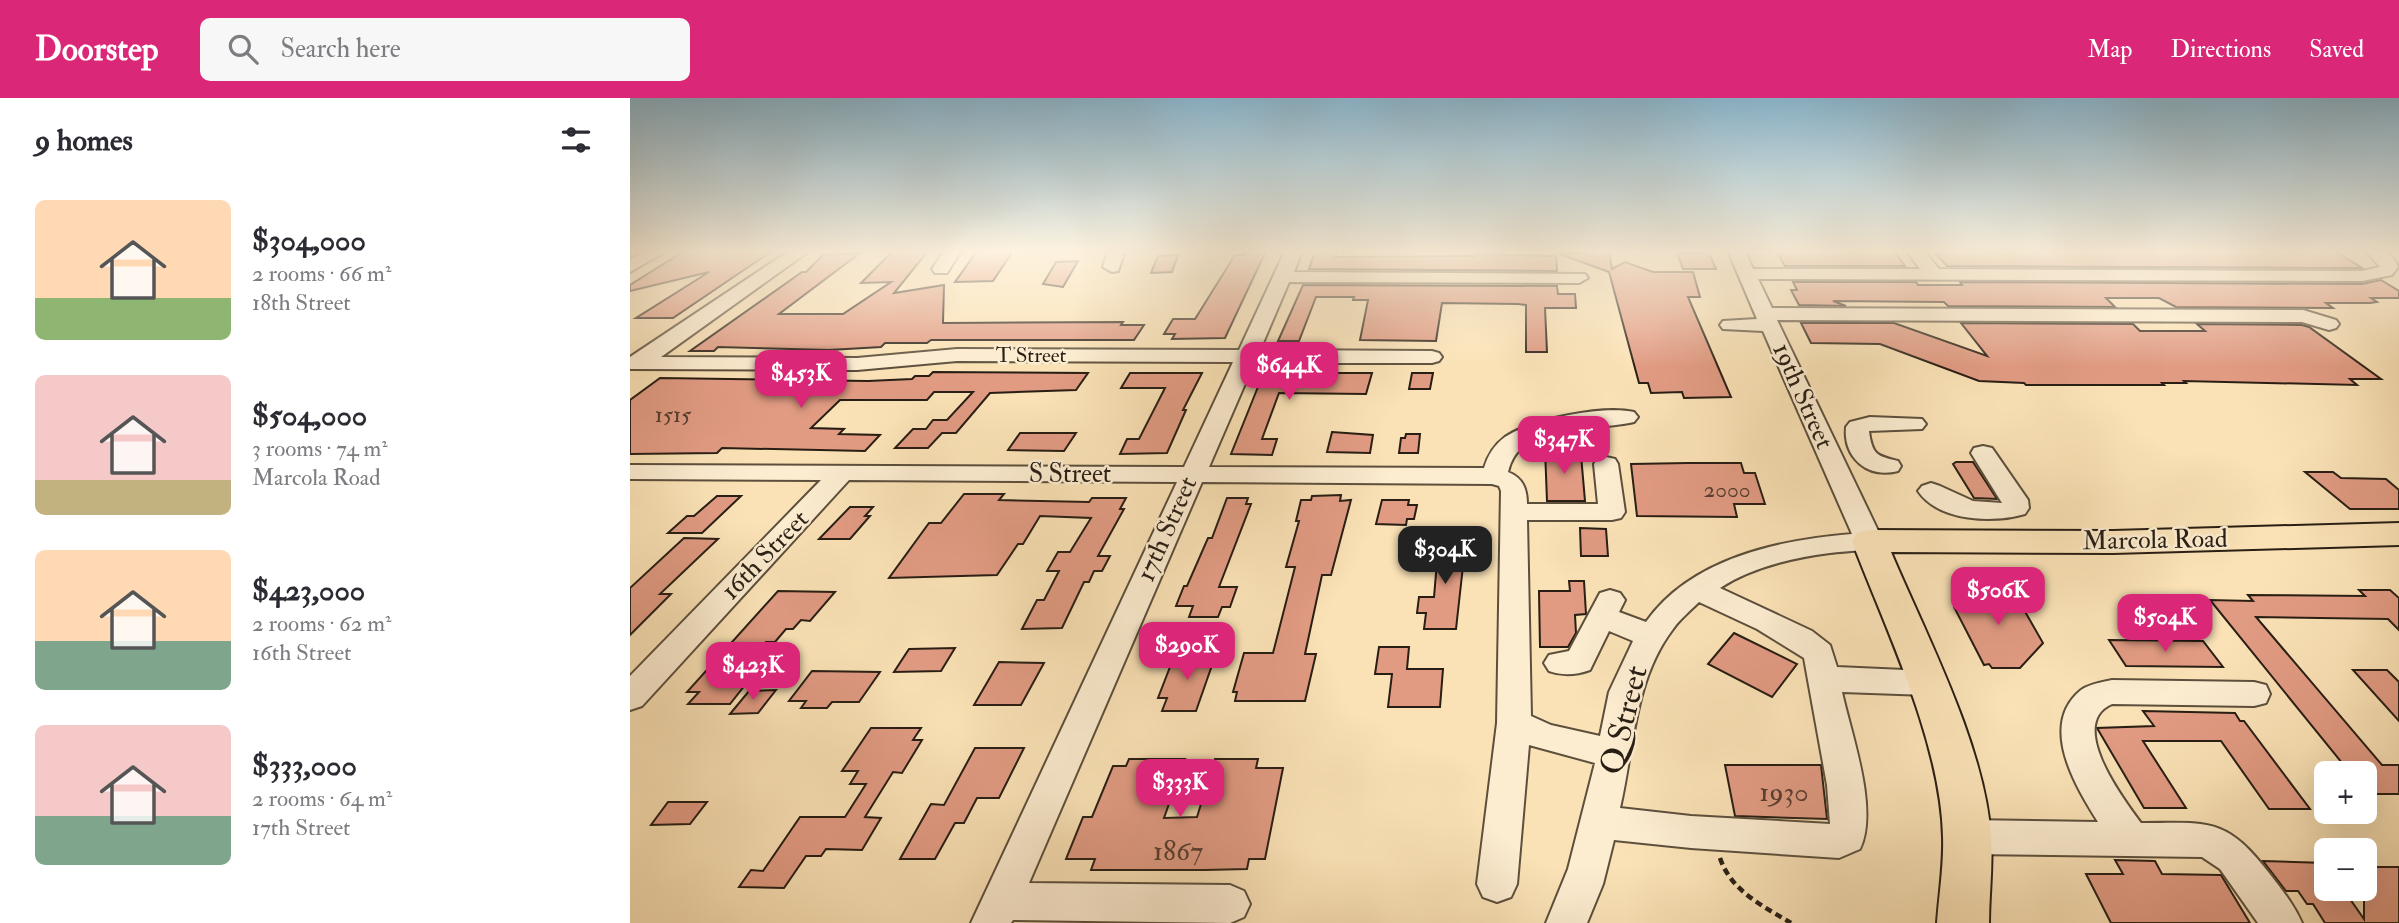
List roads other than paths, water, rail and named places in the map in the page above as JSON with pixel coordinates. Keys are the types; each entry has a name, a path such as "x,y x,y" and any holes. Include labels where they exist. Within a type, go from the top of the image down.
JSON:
{"main road":[{"name":"Marcola Road","path":"1869,541 2120,542 2399,534"},
{"path":"1869,541 1927,683 1956,766 1967,837 1964,923"}],"street":[{"path":"633,365 745,290"},
{"name":"17th Street","path":"996,912 1277,290"},
{"name":"19th Street","path":"1753,290 1869,541"},
{"path":"1730,325 1769,320 2303,316 2329,324"},
{"name":"T Street","path":"633,365 857,364 957,355 1432,357"},
{"path":"1497,884 1514,723 1515,512 1514,491 1502,478 1503,451 1528,435 1580,421 1626,417"},
{"path":"1889,466 1874,465 1868,460 1856,435 1857,427 1870,424 1914,424"},
{"path":"1932,489 1980,509 2008,510 2017,505 1983,453"},
{"path":"1515,512 1612,512 1606,464"},
{"name":"S Street","path":"630,472 1502,478"},
{"name":"16th Street","path":"630,697 842,473"},
{"name":"Q Street","path":"1566,923 1589,864 1615,752 1625,693 1640,652 1661,621 1696,589 1741,564 1772,553 1817,545 1869,541"},
{"path":"1599,822 1715,834 1839,841 1847,837 1850,829 1846,790 1819,653 1801,639 1696,589"},
{"path":"1560,663 1579,662 1606,609 1652,636"},
{"path":"1823,679 1927,683"},
{"path":"2132,841 2093,781 2077,743 2078,719 2092,699 2112,692 2254,694"},
{"path":"1514,723 1534,735 1556,742 1615,752"},
{"path":"1967,837 2202,840 2219,845 2234,857 2282,923"},
{"path":"996,912 1230,904"}]}
